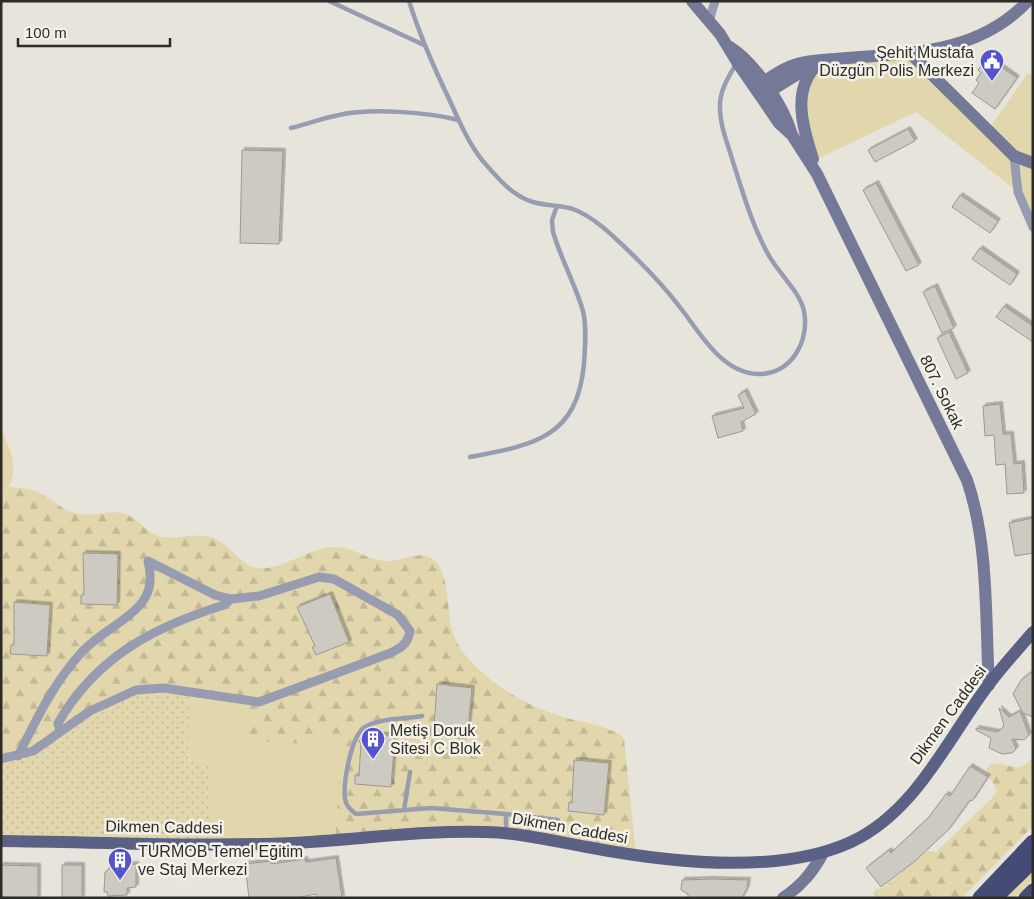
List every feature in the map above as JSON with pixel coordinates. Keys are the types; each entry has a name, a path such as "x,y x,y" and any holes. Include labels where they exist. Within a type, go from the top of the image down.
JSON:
{"highway":[{"path":"980,898 1033,842"},
{"path":"995,898 1033,861"},
{"path":"1026,898 1033,891"}],"main road":[{"name":"807. Sokak","path":"692,1 728,45 737,62 762,90"},
{"path":"762,90 792,65 822,60 910,53 945,48 962,43 1007,19 1028,1"},
{"name":"807. Sokak","path":"728,45 744,56 779,123 792,135 817,174 967,480 977,509 982,536 988,685"},
{"path":"910,53 1014,156 1033,164"},
{"path":"817,174 804,123 802,94 806,77 811,69 822,60"},
{"name":"Dikmen Caddesi","path":"1,841 191,845 295,843 437,832 506,834 636,856 675,860 755,862 788,860 823,853 853,841 891,814 911,793 933,765 988,685 1033,632"},
{"path":"783,898 805,882 813,872 823,853"}],"street":[{"path":"709,21 715,1"},
{"path":"1014,156 1018,192 1033,227"},
{"path":"1,759 18,756 38,748 60,731 108,702 136,690 148,688 186,690 251,701 268,700 388,654 402,647 409,638 410,632 398,615 334,579 319,577 259,596 231,599 215,594 148,561 151,578 146,596 131,612 95,638 71,665 45,704 18,756"},
{"path":"60,731 58,723 77,695 94,676 127,648 168,624 224,605 231,599"}],"lane":[{"path":"330,1 424,46"},
{"path":"409,1 424,46 458,120 480,158 515,193 532,202 574,210 597,224 657,279 704,340 724,360 741,370 758,374 774,372 790,363 802,344 805,327 803,309 795,293 768,255 751,217 721,122 720,104 726,82 737,62"},
{"path":"291,128 341,114 368,112 436,114 458,120"},
{"path":"470,457 503,451 548,434 568,418 578,397 586,346 583,312 553,232 552,220 556,206"},
{"path":"422,716 369,725 358,733 352,745 345,797 348,806 356,814 431,808 558,820"},
{"path":"404,810 410,772"},
{"path":"506,814 506,834"}],"green space":[{"path":"910,53 988,130 1028,73 1033,76 1033,227 1018,192 916,112 813,161 802,101 822,60"},
{"path":"1,429 12,456 13,473 7,489 1,497"},
{"path":"10,487 33,490 74,513 85,515 114,512 125,514 152,533 164,537 196,535 212,537 252,567 267,568 276,566 317,550 335,547 348,549 385,561 418,555 429,557 441,569 447,590 451,624 455,639 464,654 475,666 521,700 547,712 602,727 624,738 636,856 523,836 335,840 343,738 313,739 302,744 242,740 247,701 193,691 1,759 1,497"},
{"path":"136,690 193,691 188,726 189,761 212,766 207,845 1,841 1,759 18,756"},
{"path":"193,691 247,701 242,739 302,744 313,739 344,738 335,840 207,845 186,739 187,719"},
{"path":"1033,757 1033,826 962,898 877,898 874,893 876,889 883,888 927,851 936,852 992,798 997,790 987,773 987,768 991,764 1018,767 1028,763"},
{"path":"1033,872 1033,879 1015,898 1006,898"}],"building":[{"path":"987,57 1017,78 995,109 972,93 979,83 976,80 981,73 978,70"},
{"path":"908,129 915,141 875,162 868,150"},
{"path":"242,150 283,151 279,244 240,243"},
{"path":"876,183 919,265 906,271 863,190"},
{"path":"960,195 998,221 990,233 952,207"},
{"path":"980,248 1017,274 1010,285 972,259"},
{"path":"935,286 954,328 942,333 923,292"},
{"path":"1004,306 1033,326 1033,342 996,317"},
{"path":"949,332 968,373 956,379 937,338"},
{"path":"745,391 756,414 741,422 743,431 718,438 712,416 744,408 738,395"},
{"path":"1000,404 1003,434 1011,434 1014,464 1022,463 1024,493 1007,494 1005,464 996,465 994,435 985,436 983,406"},
{"path":"1033,518 1033,553 1015,556 1009,523"},
{"path":"83,553 118,554 117,605 81,604 81,595 84,595"},
{"path":"330,594 349,642 316,655 312,647 315,646 297,607"},
{"path":"14,602 50,605 47,656 10,654 11,645 14,645"},
{"path":"1033,671 1033,717 1023,713 1013,694 1021,680"},
{"path":"437,684 472,688 467,739 430,735 431,726 434,726"},
{"path":"999,708 1009,717 1020,711 1029,735 1024,740 1012,739 1016,749 1012,753 1002,754 989,748 991,738 976,730 976,728 998,732 1004,726"},
{"name":"Metiş Doruk Sitesi C Blok","path":"364,733 395,736 391,787 355,784 355,775 359,776 361,743 359,742"},
{"path":"574,760 609,763 604,815 568,811 569,802 572,803"},
{"path":"970,766 988,777 972,801 970,800 949,829 915,861 881,887 866,868 889,850 891,853 928,818 946,794 950,796"},
{"path":"336,858 342,898 317,898 316,894 295,898 249,898 245,864 271,861 271,864 305,859 306,862"},
{"name":"TURMOB Temel Eğitim ve Staj Merkezi","path":"136,864 136,887 127,888 127,895 108,896 107,892 104,892 105,872 114,865"},
{"path":"1,865 38,866 38,898 1,897"},
{"path":"62,865 82,865 82,898 62,898"},
{"path":"682,880 748,880 747,888 742,898 688,898 688,894 681,890"}],"place":[{"name":"Şehit Mustafa Düzgün Polis Merkezi","path":"992,82"},
{"name":"Metiş Doruk Sitesi C Blok","path":"373,760"},
{"name":"TURMOB Temel Eğitim ve Staj Merkezi","path":"120,881"}]}
